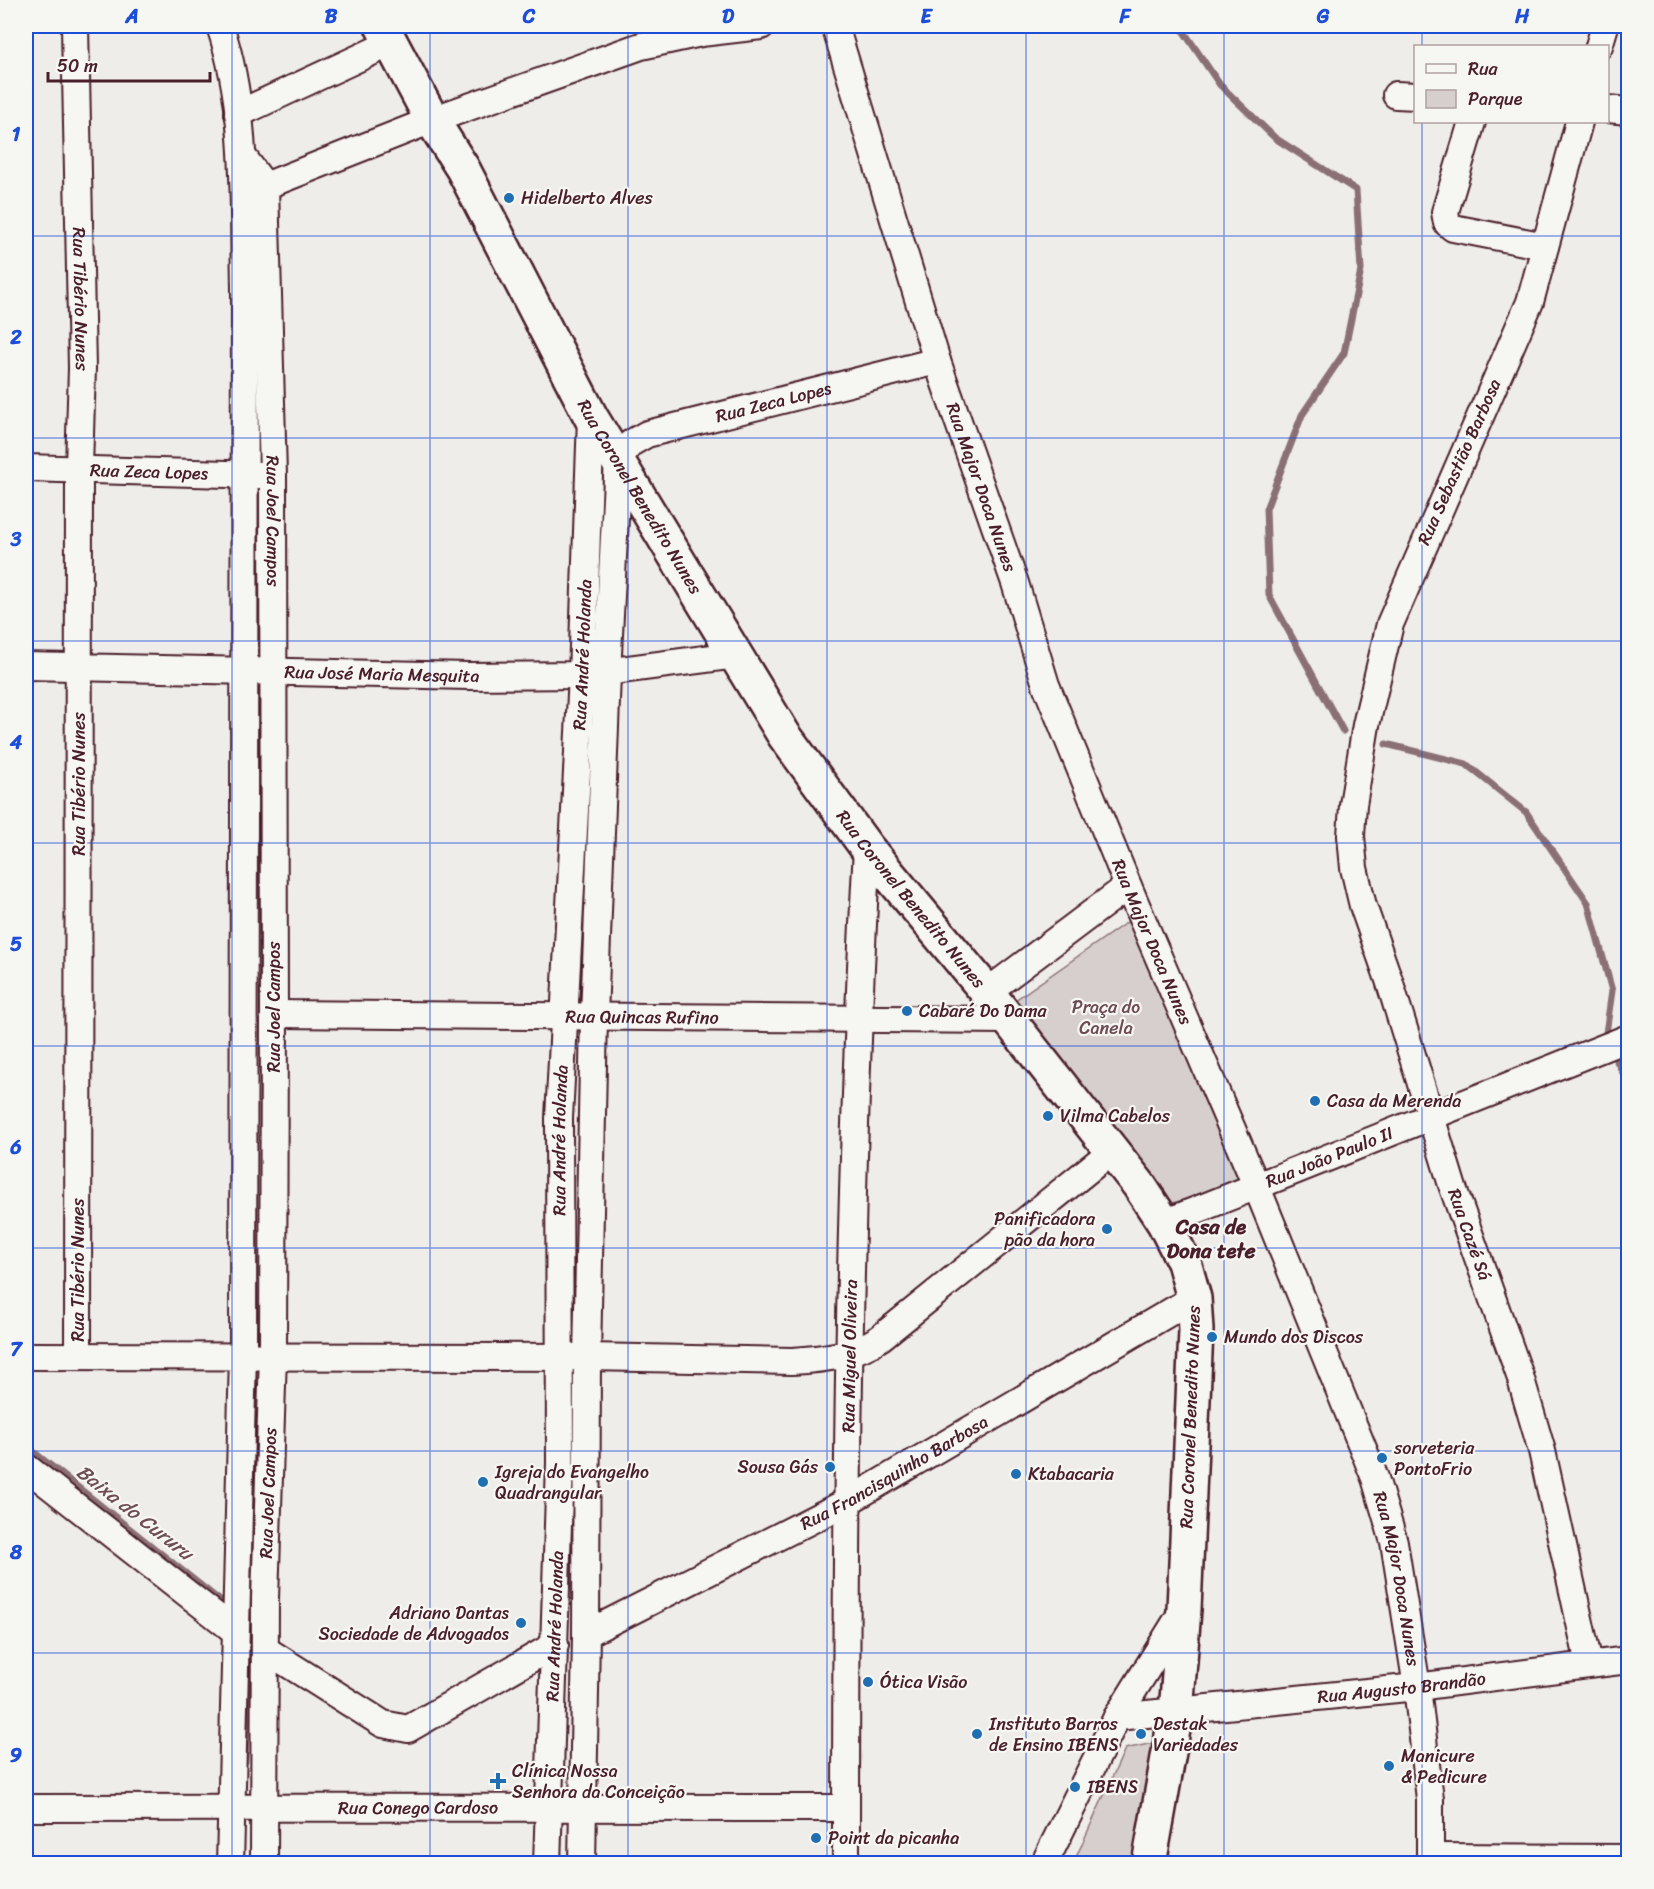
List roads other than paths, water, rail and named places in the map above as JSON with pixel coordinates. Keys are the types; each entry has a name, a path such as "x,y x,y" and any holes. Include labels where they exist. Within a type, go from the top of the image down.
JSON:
{"street":[{"name":"Rua Tibério Nunes","path":"75,26 82,368 79,468 78,1354"},
{"path":"220,26 229,51 243,158 254,188 432,120 641,46 701,33 761,26"},
{"name":"Rua Major Doca Nunes","path":"835,26 938,361 1015,583 1046,685 1128,886 1256,1185 1375,1478 1394,1542 1417,1688 1430,1799 1430,1860"},
{"path":"1599,45 1605,26"},
{"path":"238,114 386,34"},
{"name":"Rua Coronel Benedito Nunes","path":"386,34 432,120 463,169 591,417 784,735 867,848 987,992 1113,1150 1164,1223 1184,1262 1194,1298 1196,1330 1184,1609 1117,1717 1044,1863"},
{"path":"1609,109 1629,111"},
{"path":"1472,123 1445,212 1447,223 1453,228 1545,246"},
{"name":"Rua Sebastião Barbosa","path":"1353,805 1366,725 1390,624 1530,302 1579,123"},
{"name":"Rua Joel Campos","path":"230,1863 243,1355 245,475 254,188"},
{"name":"Rua Joel Campos","path":"254,188 273,475 273,1355 265,1599 264,1863"},
{"name":"Rua Zeca Lopes","path":"618,459 631,442 647,434 938,361"},
{"name":"Rua André Holanda","path":"582,1863 587,1357 594,1017 591,417"},
{"name":"Rua André Holanda","path":"547,1863 555,1645 561,1357 559,1118 563,1017 594,674 618,459"},
{"name":"Rua Zeca Lopes","path":"26,468 273,475"},
{"name":"Rua José Maria Mesquita","path":"26,666 469,676 594,674 736,655"},
{"name":"Rua Cazé Sá","path":"1353,805 1352,847 1363,906 1452,1185 1520,1376 1539,1440 1588,1664"},
{"name":"Rua Miguel Oliveira","path":"846,1863 850,1353 858,1019 867,848"},
{"path":"987,992 1128,886"},
{"name":"Rua Quincas Rufino","path":"274,1014 1009,1020"},
{"name":"Rua João Paulo II","path":"1164,1223 1629,1038"},
{"path":"26,1356 78,1354 587,1357 792,1361 822,1359 865,1348 880,1338 1113,1150"},
{"name":"Rua Francisquinho Barbosa","path":"586,1634 848,1502 1194,1298"},
{"path":"26,1467 235,1631"},
{"path":"236,1592 265,1599"},
{"path":"1149,1863 1176,1713 1184,1609"},
{"path":"266,1650 383,1725 408,1729 555,1645"},
{"name":"Rua Augusto Brandão","path":"1117,1717 1417,1688 1629,1660"},
{"name":"Rua Conego Cardoso","path":"26,1808 265,1809 583,1806 846,1808"},
{"path":"1430,1860 1629,1858"}],"waterway":[{"path":"1180,26 1220,85 1275,138 1356,190 1361,270 1344,353 1302,415 1266,509 1269,595 1343,731"},
{"path":"1386,744 1466,764 1526,812 1588,903 1612,991 1605,1040"},
{"path":"1611,1050 1628,1082"},
{"name":"Baixa do Cururu","path":"26,1446 224,1604"},
{"name":"Baixa do Cururu","path":"245,1761 250,1641 248,1622"}],"place":[{"name":"Hidelberto Alves","path":"509,198"},
{"name":"Cabaré Do Dama","path":"907,1011"},
{"name":"Casa da Merenda","path":"1315,1101"},
{"name":"Vilma Cabelos","path":"1048,1116"},
{"name":"Panificadora pão da hora","path":"1107,1229"},
{"name":"Mundo dos Discos","path":"1212,1337"},
{"name":"sorveteria PontoFrio","path":"1382,1458"},
{"name":"Sousa Gás","path":"830,1467"},
{"name":"Ktabacaria","path":"1016,1474"},
{"name":"Igreja do Evangelho Quadrangular","path":"483,1482"},
{"name":"Adriano Dantas Sociedade de Advogados","path":"521,1623"},
{"name":"Ótica Visão","path":"868,1682"},
{"name":"Instituto Barros de Ensino IBENS","path":"977,1734"},
{"name":"Destak Variedades","path":"1141,1734"},
{"name":"Manicure & Pedicure","path":"1389,1766"},
{"name":"Clínica Nossa Senhora da Conceição","path":"498,1781"},
{"name":"IBENS","path":"1075,1787"},
{"name":"Point da picanha","path":"816,1838"}],"district":[{"name":"Casa de Dona tete","path":"1211,1239"}],"park label":[{"name":"Praça do Canela","path":"1106,1017"}]}
